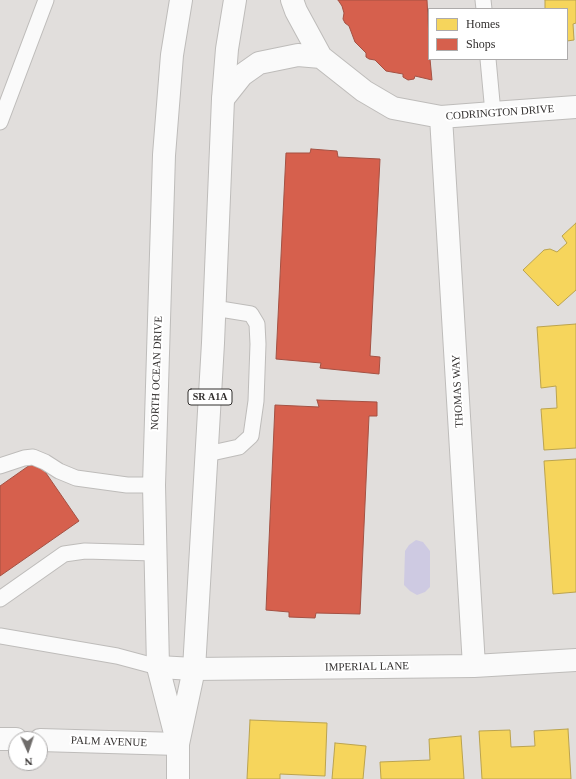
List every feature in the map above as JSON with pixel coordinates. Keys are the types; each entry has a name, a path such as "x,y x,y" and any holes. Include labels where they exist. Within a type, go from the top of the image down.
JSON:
{"street":[{"name":"NORTH OCEAN DRIVE","path":"178,744 158,667 154,553 154,485 164,155 172,55 181,0"},
{"name":"NORTH OCEAN DRIVE","path":"178,779 178,744 194,668 207,454 223,99 227,49 235,0"},
{"name":"CODRINGTON DRIVE","path":"292,0 296,11 321,57 364,91 393,108 441,117 493,112 576,108"},
{"path":"223,99 242,75 259,63 298,55 321,57"},
{"name":"THOMAS WAY","path":"441,117 474,666"},
{"name":"IMPERIAL LANE","path":"158,667 474,666 576,660"},
{"name":"PALM AVENUE","path":"48,740 178,744"}],"lane":[{"path":"0,122 46,0"},
{"path":"488,60 493,112"},
{"path":"207,454 239,447 251,436 256,400 258,344 257,324 250,314 214,308"},
{"path":"0,466 24,458 33,457 76,478 127,485 154,485"},
{"path":"0,599 64,554 85,551 154,553"},
{"path":"0,636 117,656 158,667"}],"shaded area":[{"path":"416,540 423,542 430,551 430,587 425,592 417,595 404,585 405,551 409,545"}],"building: Homes":[{"path":"545,0 576,0 576,23 573,24 574,40 568,41 568,8 545,8"},
{"path":"576,223 576,290 558,306 523,270 544,250 550,249 557,252 567,243 562,236"},
{"path":"576,324 576,448 544,450 541,409 557,408 556,386 541,388 537,327"},
{"path":"576,459 576,592 553,594 544,461"},
{"path":"250,720 327,723 325,776 280,774 280,779 247,779"},
{"path":"568,729 571,779 482,779 479,731 510,730 511,747 535,746 534,731"},
{"path":"461,736 464,779 381,779 380,762 430,760 429,739"},
{"path":"335,743 366,746 363,779 332,779"}],"building: Shops":[{"path":"338,0 427,0 428,60 430,60 432,80 415,76 414,79 408,80 403,77 403,74 386,71 375,60 366,57 366,53 355,42 349,26 343,19 344,13"},
{"path":"311,149 337,151 338,157 380,159 370,356 380,357 379,374 320,368 321,363 276,359 286,153 310,153"},
{"path":"317,400 377,402 377,416 369,416 360,614 316,613 315,618 289,617 289,612 266,610 275,405 319,407"},
{"path":"37,460 79,521 0,576 0,486"}]}
